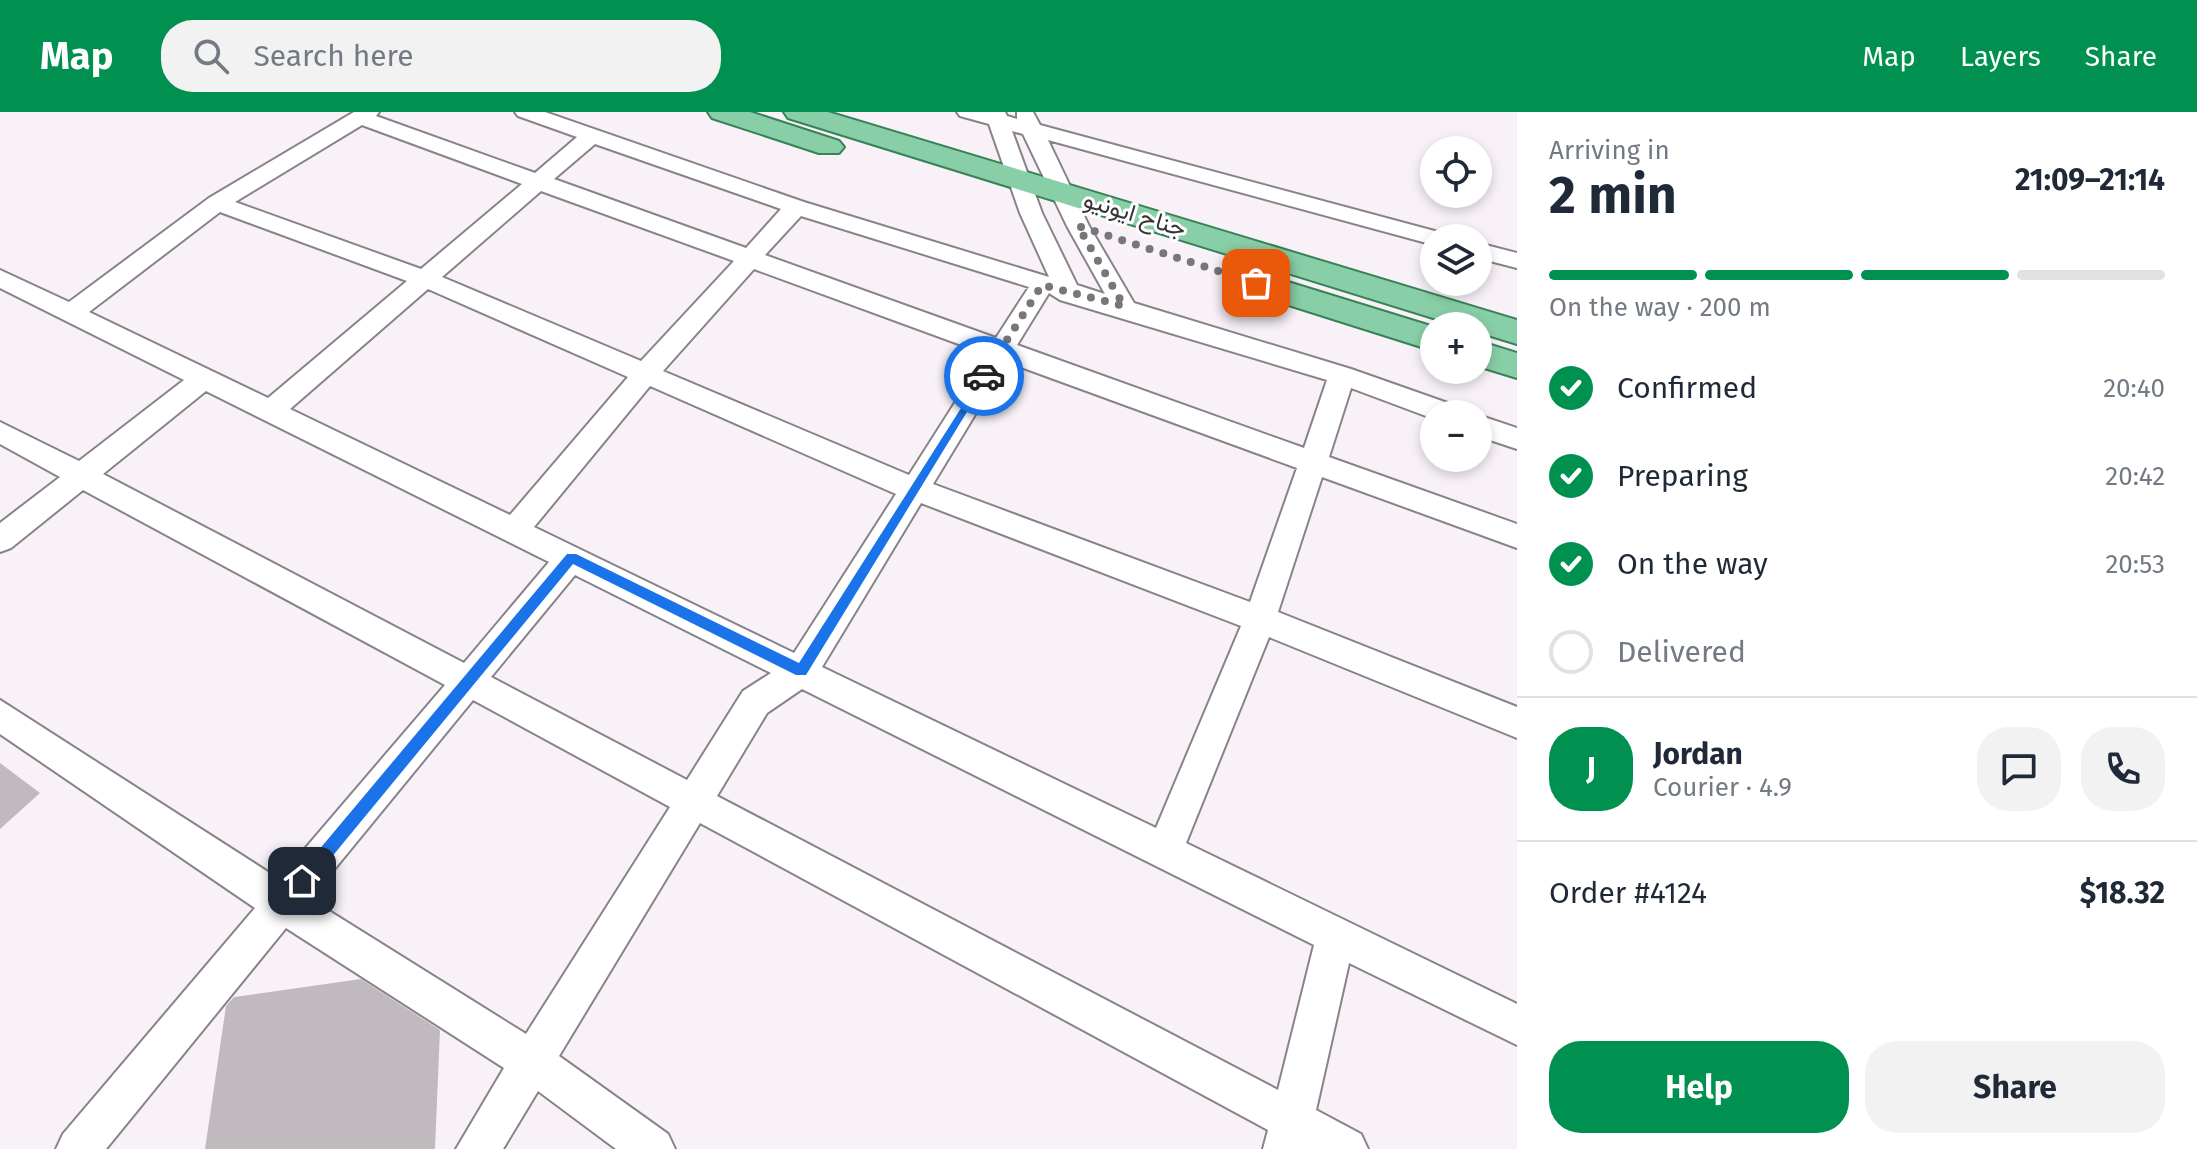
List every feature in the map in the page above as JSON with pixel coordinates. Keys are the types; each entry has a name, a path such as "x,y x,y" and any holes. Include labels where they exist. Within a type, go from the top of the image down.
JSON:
{"main road":[{"name":"جناح ایونیو","path":"722,112 1420,335"},
{"name":"جناح ایونیو","path":"798,112 1017,176 1517,332"},
{"path":"1492,358 1517,366"}],"street":[{"path":"525,112 796,207 1069,294 1124,306 1342,375 1420,403"},
{"path":"967,112 1027,120 1420,234"},
{"path":"72,312 217,203 366,115 539,182 1517,536"},
{"path":"996,116 1031,213 1069,294"},
{"path":"1027,120 1078,226 1124,306"},
{"path":"272,410 592,135"},
{"path":"217,203 425,279 914,489 1260,619 1517,723"},
{"path":"515,530 646,373 796,207"},
{"path":"1492,254 1517,261"},
{"path":"0,278 1517,1025"},
{"path":"478,1149 755,702 801,671 1042,285"},
{"path":"1165,850 1260,619 1310,462 1342,375"},
{"path":"0,540 205,377"},
{"path":"1492,430 1517,439"},
{"path":"0,432 693,800 1287,1134 1346,1149"},
{"path":"78,1149 571,558"},
{"path":"0,715 283,904 532,1062 653,1149"},
{"path":"1287,1134 1336,935"}],"building":[{"path":"0,763 40,793 0,829"},
{"path":"361,979 440,1030 435,1149 205,1149 226,1006 234,997"}],"way so far":[{"path":"984,376 1042,285 1124,306 1078,226 1256,283"}],"route":[{"path":"302,881 571,558 801,671 984,376"}]}
